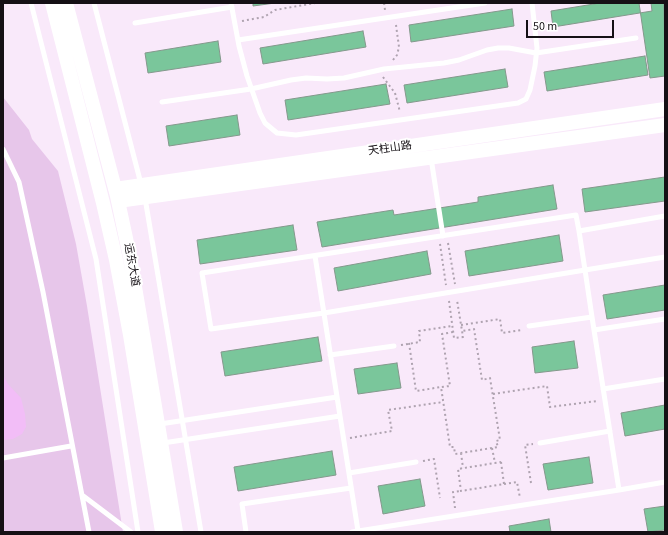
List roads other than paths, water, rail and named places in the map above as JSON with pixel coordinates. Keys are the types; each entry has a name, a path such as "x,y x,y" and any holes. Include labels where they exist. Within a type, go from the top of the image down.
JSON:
{"street":[{"name":"运东大道","path":"52,3 91,153 151,425"},
{"name":"运东大道","path":"66,3 116,195 130,257 154,444 162,532"},
{"name":"天柱山路","path":"116,195 665,109"},
{"name":"天柱山路","path":"143,191 431,157 665,125"},
{"name":"运东大道","path":"154,444 176,532"}],"lane":[{"path":"31,3 96,260 138,532"},
{"path":"94,3 143,191 201,532"},
{"path":"238,40 485,3"},
{"path":"135,23 232,5 238,40 254,101 265,123 277,132 296,134 518,103 526,98 530,90 536,52 536,33 532,3"},
{"path":"162,102 291,80 306,78 344,78 384,69 444,63 498,48 536,52 636,38"},
{"path":"3,149 19,182 43,292 89,532"},
{"path":"431,157 443,236"},
{"path":"619,490 603,389 592,316 585,270 579,231 576,215 202,273 211,329 324,313 447,292 456,291 585,270 665,257"},
{"path":"579,231 665,216"},
{"path":"315,256 351,488 355,532 665,482"},
{"path":"529,326 592,316"},
{"path":"594,330 665,319"},
{"path":"330,355 394,346"},
{"path":"603,389 665,379"},
{"path":"151,425 337,397"},
{"path":"154,444 340,416"},
{"path":"540,443 610,431"},
{"path":"3,458 72,446"},
{"path":"348,473 416,462"},
{"path":"246,532 242,504 351,488"},
{"path":"82,495 131,532"}]}
